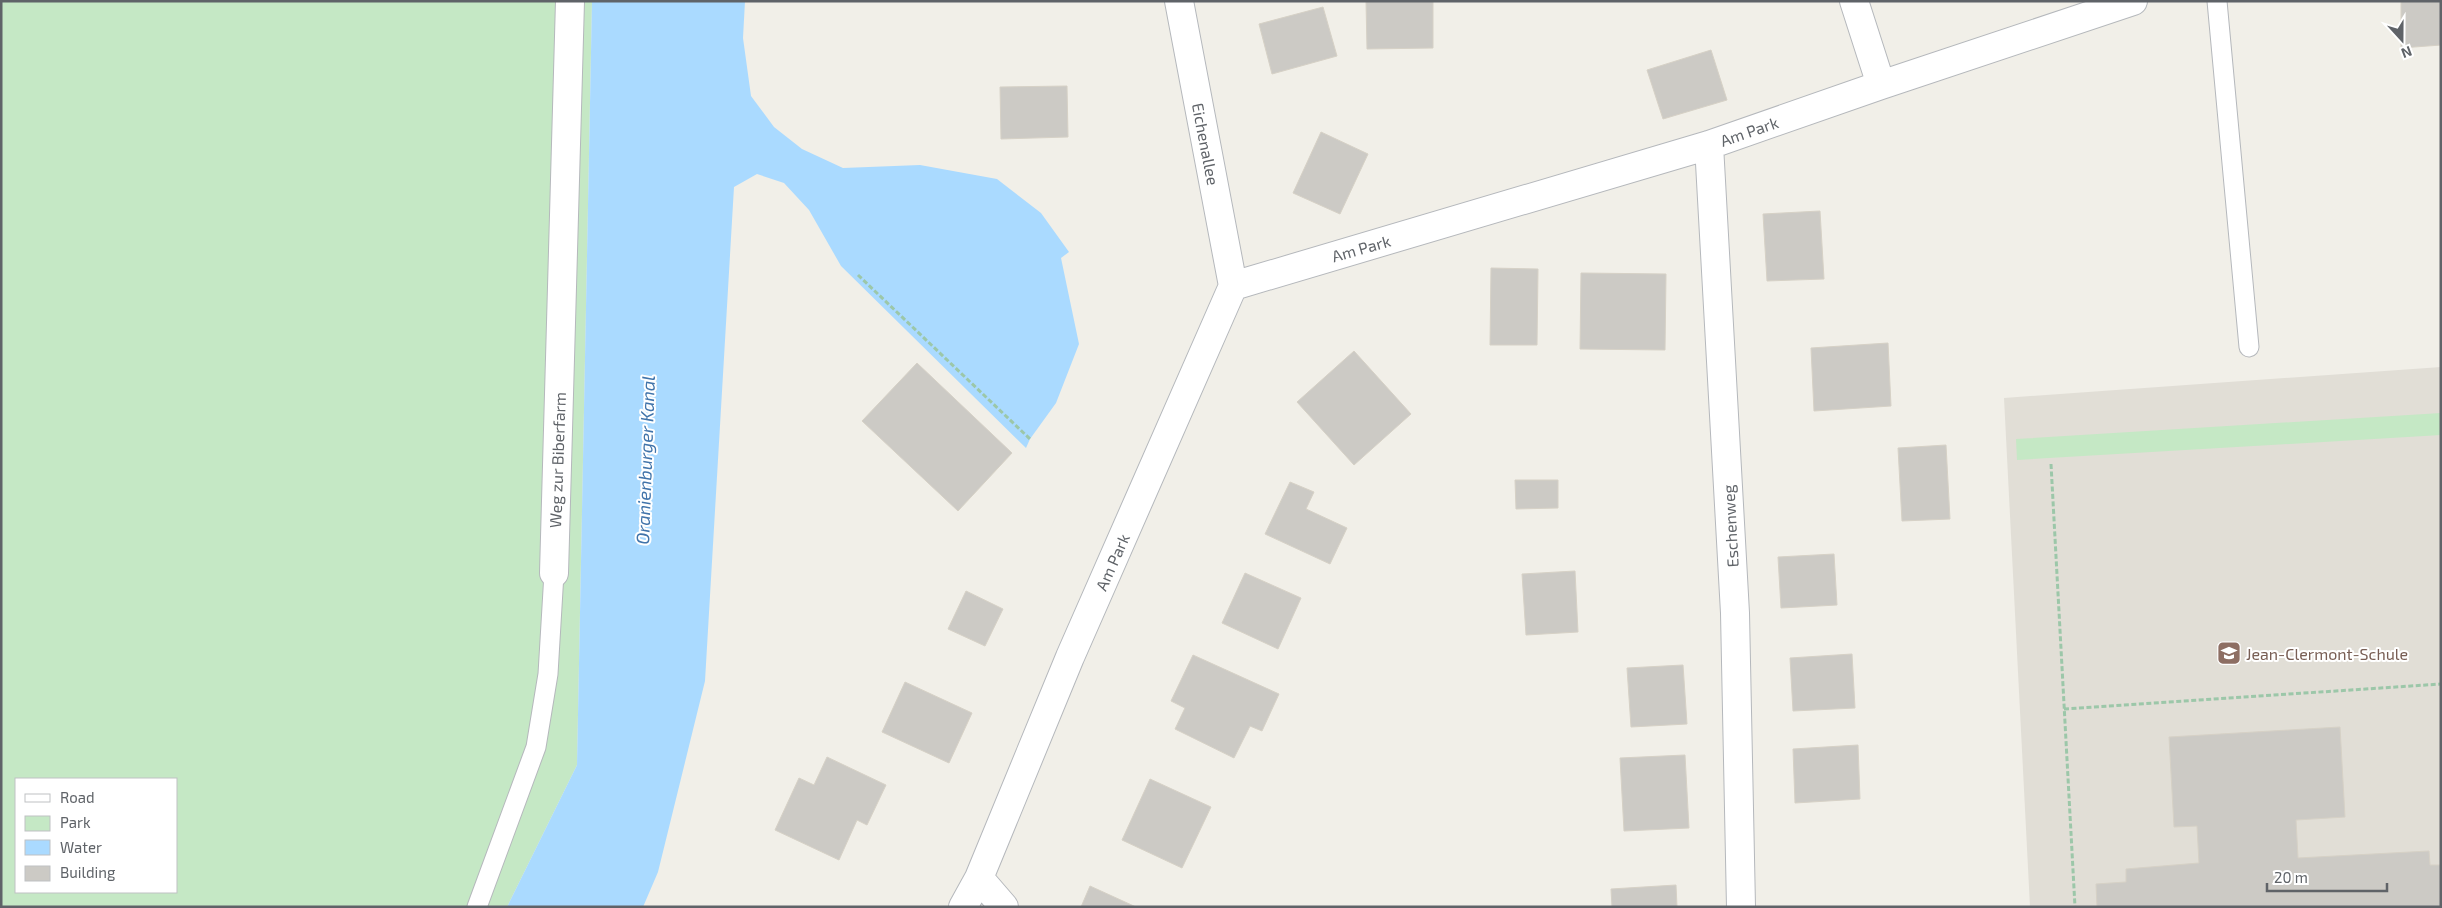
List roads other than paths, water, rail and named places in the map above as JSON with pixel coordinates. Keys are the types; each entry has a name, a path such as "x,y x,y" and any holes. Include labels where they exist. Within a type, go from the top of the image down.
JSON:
{"street":[{"name":"Weg zur Biberfarm","path":"554,573 570,1"},
{"name":"Eichenallee","path":"1179,1 1233,286"},
{"path":"1854,1 1881,85"},
{"name":"Am Park","path":"963,907 979,878 1070,657 1233,286 1709,145 1881,85 2134,1"},
{"name":"Eschenweg","path":"1709,145 1735,613 1742,907"},
{"path":"979,878 1004,907"}],"lane":[{"path":"2217,1 2249,347"},
{"name":"Weg zur Biberfarm","path":"477,907 536,747 548,674 554,573"}],"water":[{"name":"Oranienburger Kanal","path":"592,1 745,1 743,38 751,96 774,127 802,149 843,168 920,165 997,179 1041,213 1069,252 1061,258 1079,344 1056,403 1030,439 1026,448 841,266 809,210 784,183 757,174 734,187 705,681 658,872 643,907 507,907 577,765"}],"place":[{"name":"Jean-Clermont-Schule","path":"2229,653"}]}
